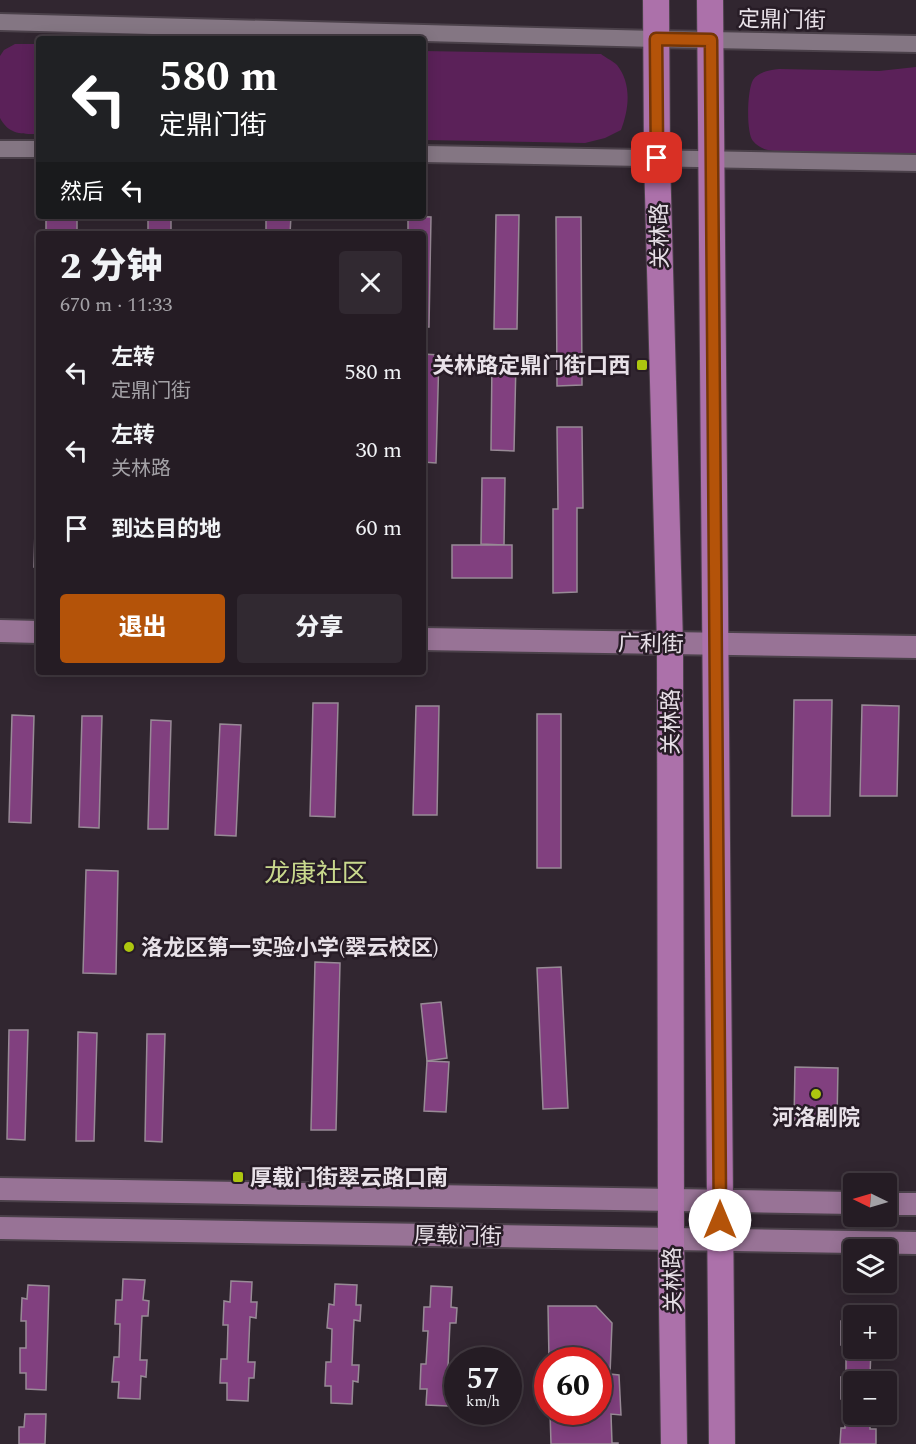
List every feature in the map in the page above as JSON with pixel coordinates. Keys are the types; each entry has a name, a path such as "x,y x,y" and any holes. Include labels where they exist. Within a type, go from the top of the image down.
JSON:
{"main road":[{"name":"关林路","path":"656,0 657,158 670,651 671,1238 674,1444"},
{"name":"关林路","path":"710,0 722,1444"},
{"path":"0,631 36,632"},
{"name":"广利街","path":"426,639 670,651"},
{"path":"0,646 36,647"},
{"name":"广利街","path":"426,653 916,647"},
{"name":"广利街","path":"715,651 916,661"},
{"name":"厚载门街","path":"0,1189 843,1203"},
{"path":"897,1204 916,1204"},
{"name":"厚载门街","path":"0,1228 916,1243"}],"street":[{"name":"定鼎门街","path":"0,22 916,44"},
{"path":"0,149 36,149"},
{"path":"426,154 916,163"}],"shaded area":[{"path":"15,44 36,44 36,134 12,131 0,118 0,56 4,50"},
{"path":"426,51 601,54 617,65 622,72 628,97 626,114 621,130 605,138 585,143 426,140"},
{"path":"916,67 916,154 774,151 760,147 753,141 748,121 749,93 753,80 761,73 779,69 879,71"}],"building":[{"path":"496,215 519,215 517,329 494,329"},
{"path":"431,217 429,327 426,327 426,231 408,231 408,219"},
{"path":"556,217 581,217 582,385 557,386"},
{"path":"46,219 77,219 77,231 46,231"},
{"path":"148,219 171,219 171,231 148,231"},
{"path":"266,219 291,219 290,231 266,231"},
{"path":"426,354 439,355 436,463 426,462"},
{"path":"492,361 516,361 514,451 491,450"},
{"path":"557,427 582,427 583,508 577,508 577,592 553,593 553,509 558,509"},
{"path":"482,478 505,478 504,545 481,544"},
{"path":"36,491 36,567 34,567"},
{"path":"452,545 512,545 512,578 452,578"},
{"path":"794,700 832,700 830,816 792,816"},
{"path":"313,703 338,703 335,817 310,816"},
{"path":"862,705 899,706 897,796 860,796"},
{"path":"416,706 439,706 437,815 413,815"},
{"path":"537,714 561,714 561,868 537,868"},
{"path":"12,715 34,716 31,823 9,822"},
{"path":"82,716 102,716 99,828 79,827"},
{"path":"151,720 171,721 168,829 148,829"},
{"path":"220,724 241,725 236,836 215,835"},
{"path":"86,870 118,871 116,974 83,973"},
{"path":"315,962 340,963 336,1130 311,1130"},
{"path":"561,967 568,1108 543,1109 537,968"},
{"path":"441,1002 447,1058 427,1061 421,1004"},
{"path":"9,1030 28,1030 25,1140 7,1139"},
{"path":"78,1032 97,1033 94,1141 76,1141"},
{"path":"147,1034 165,1034 162,1142 145,1141"},
{"path":"427,1061 449,1062 446,1112 424,1111"},
{"name":"河洛剧院","path":"795,1067 838,1068 837,1121 794,1120"},
{"path":"123,1279 145,1280 143,1300 149,1301 148,1316 142,1316 140,1360 147,1360 146,1377 141,1376 140,1399 118,1398 119,1382 112,1382 114,1357 119,1357 120,1324 115,1324 116,1300 122,1300"},
{"path":"231,1281 252,1282 251,1302 257,1302 256,1318 250,1317 248,1362 255,1362 254,1378 249,1378 248,1401 227,1400 227,1383 220,1383 221,1359 227,1359 228,1325 223,1325 224,1301 230,1302"},
{"path":"335,1284 357,1285 356,1305 361,1305 360,1321 354,1320 352,1365 359,1365 358,1382 353,1381 352,1404 331,1403 331,1386 325,1386 326,1362 331,1362 332,1329 327,1328 329,1304 334,1305"},
{"path":"28,1285 49,1286 46,1390 26,1389 26,1373 20,1373 20,1348 26,1348 26,1321 21,1321 22,1298 27,1299"},
{"path":"431,1286 452,1287 451,1307 457,1308 456,1323 450,1323 449,1347 444,1347 444,1406 426,1405 427,1389 420,1389 421,1364 426,1364 428,1331 423,1331 424,1307 430,1307"},
{"path":"548,1306 596,1306 612,1323 611,1347 549,1347"},
{"path":"841,1321 843,1321 843,1345 841,1345"},
{"path":"846,1359 871,1359 870,1371 846,1371"},
{"path":"612,1374 619,1375 621,1415 612,1414"},
{"path":"841,1377 843,1377 843,1399 841,1399"},
{"path":"25,1414 46,1414 45,1444 19,1444 19,1427 24,1427"},
{"path":"550,1425 611,1425 612,1443 618,1443 618,1444 551,1444"},
{"path":"845,1425 870,1425 870,1429 876,1429 876,1444 840,1444 841,1428 845,1428"}],"place":[{"name":"关林路定鼎门街口西","path":"642,365"},
{"name":"洛龙区第一实验小学(翠云校区)","path":"129,947"},
{"name":"河洛剧院","path":"816,1094"},
{"name":"厚载门街翠云路口南","path":"238,1177"}],"district":[{"name":"龙康社区","path":"316,873"}],"route":[{"path":"657,158 656,39 711,40 720,1220"}]}
